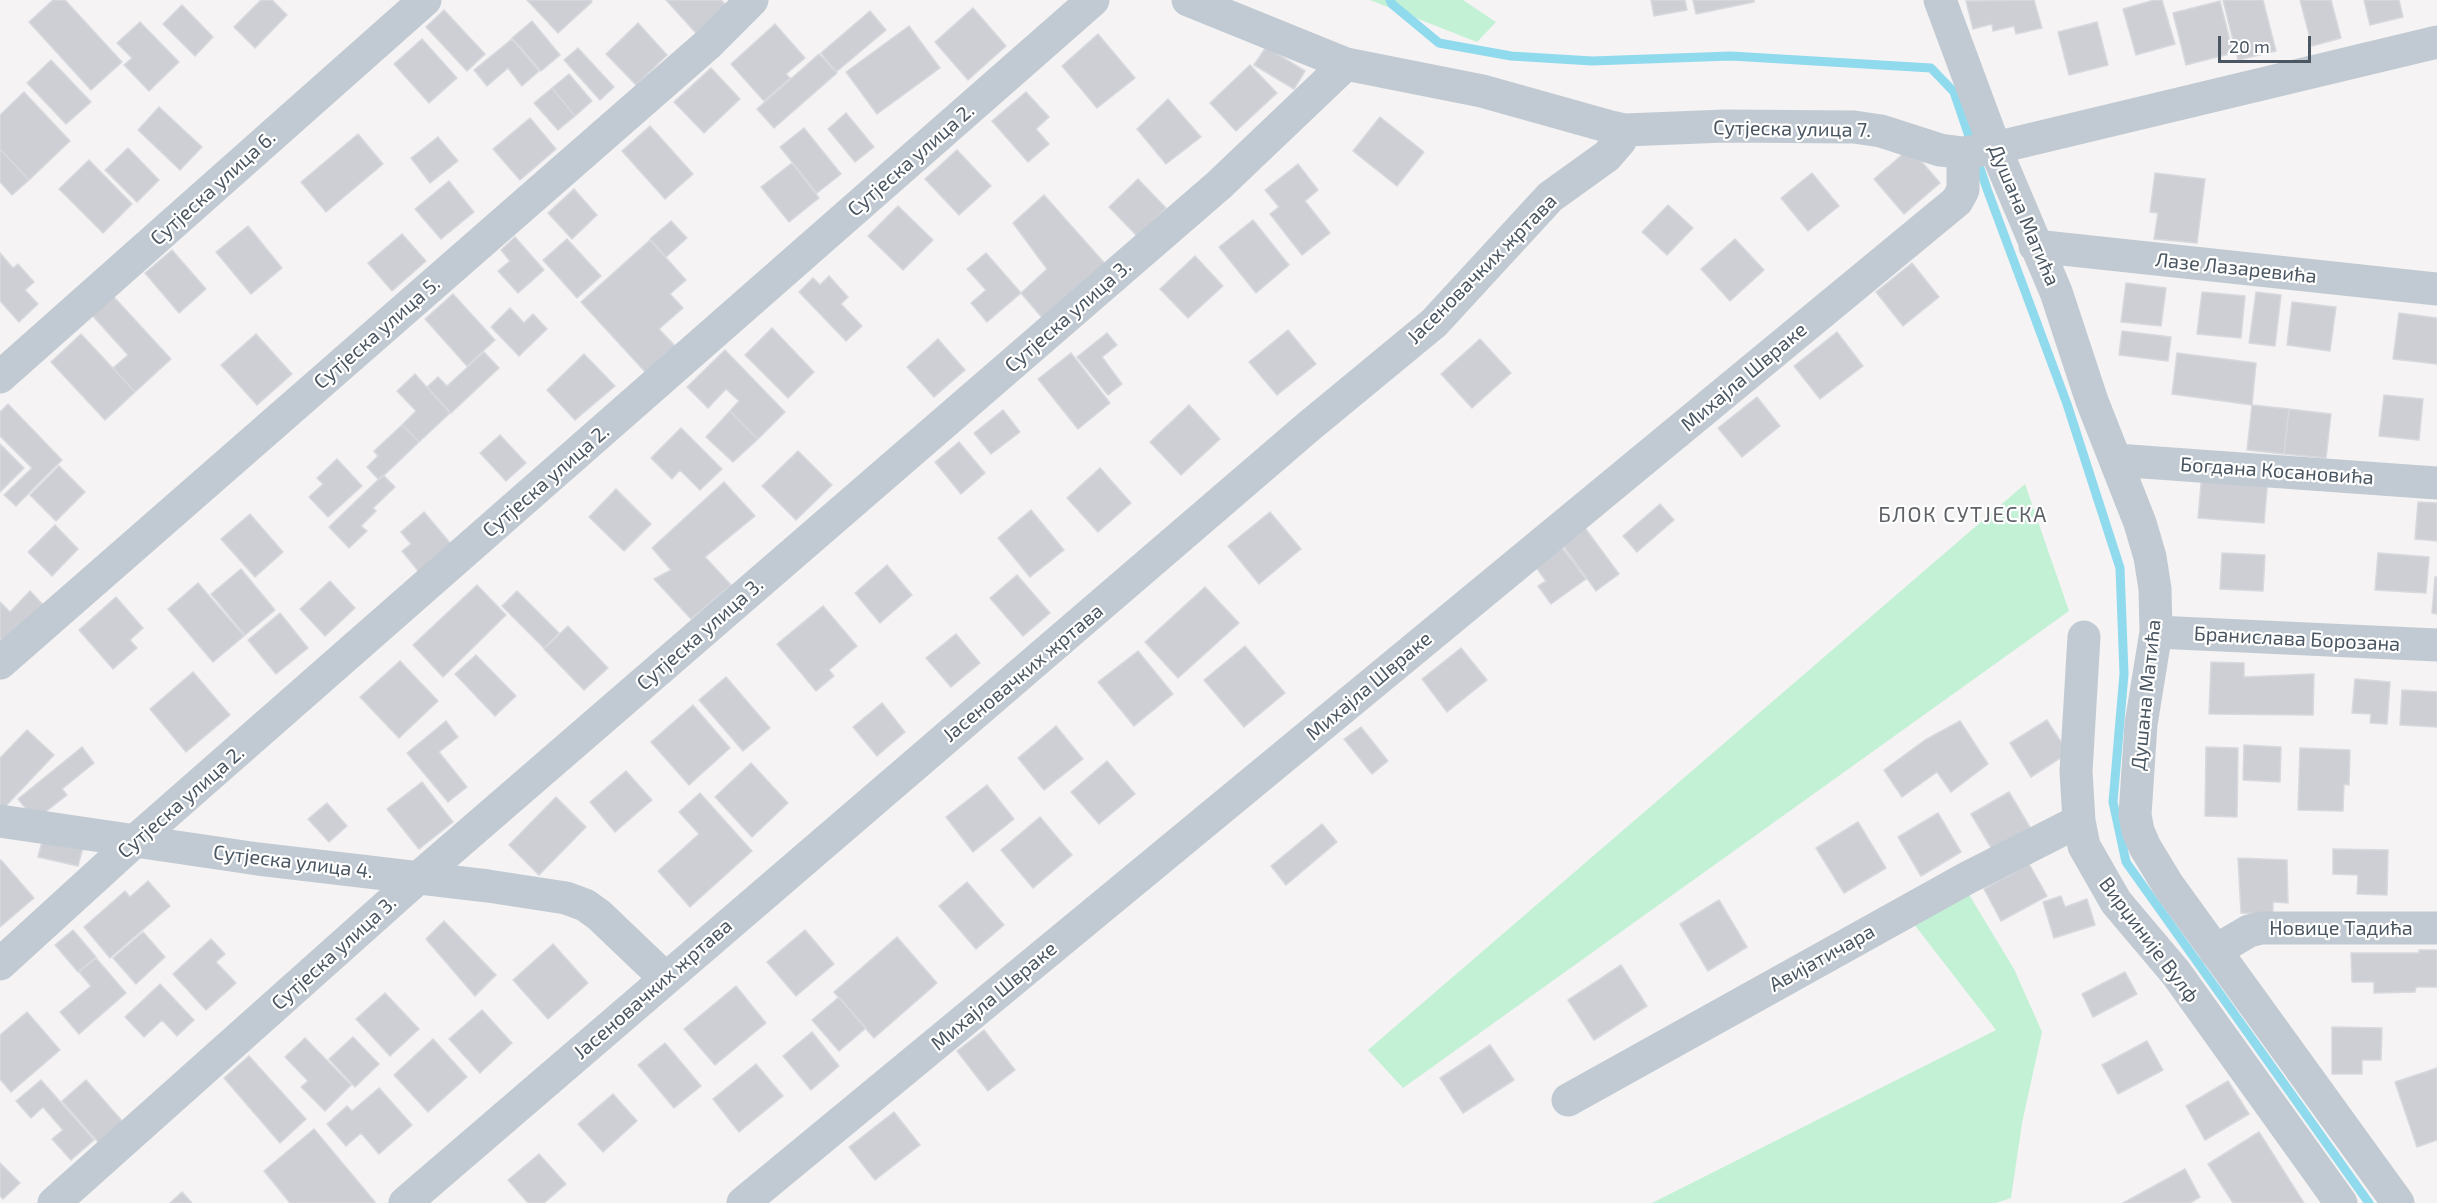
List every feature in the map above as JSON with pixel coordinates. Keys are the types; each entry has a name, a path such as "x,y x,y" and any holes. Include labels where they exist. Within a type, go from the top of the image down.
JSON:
{"street":[{"name":"Сутјеска улица 6.","path":"0,377 425,0"},
{"name":"Сутјеска улица 5.","path":"0,663 699,51 752,0"},
{"name":"Сутјеска улица 2.","path":"0,964 136,840 1094,0"},
{"name":"Сутјеска улица 7.","path":"1188,0 1346,64 1482,90 1625,130 1725,126 1854,127 1881,131 1940,150 1963,153 1995,148 2437,42"},
{"name":"Душана Матића","path":"1940,0 1995,148 2056,292 2092,401 2140,523 2150,557 2155,589 2156,632 2141,724 2134,815 2142,839 2154,862 2215,951 2398,1203"},
{"name":"Сутјеска улица 3.","path":"54,1203 418,878 1219,185 1346,64"},
{"name":"Јасеновачких жртава","path":"405,1203 1308,428 1434,323 1550,197 1607,156 1620,141 1625,130"},
{"name":"Михајла Швраке","path":"743,1203 1956,201 1963,190 1963,153"},
{"name":"Лазе Лазаревића","path":"2035,246 2437,289"},
{"name":"Богдана Косановића","path":"2116,460 2437,483"},
{"name":"Бранислава Борозана","path":"2156,632 2437,645"},
{"name":"Вирџиније Вулф","path":"2084,637 2076,771 2079,821 2084,846 2116,902 2176,973 2341,1203"},
{"name":"Сутјеска улица 4.","path":"0,821 258,859 566,898 585,905 599,915 665,978"},
{"name":"Авијатичара","path":"1568,1100 1967,878 2079,821"},
{"name":"Новице Тадића","path":"2215,951 2249,931 2261,928 2437,928"}],"green space":[{"path":"1370,0 1463,0 1496,22 1477,42"},
{"path":"2025,484 2069,611 1403,1088 1368,1050"},
{"path":"1965,888 2014,969 2042,1032 2022,1123 2011,1198 1996,1203 1652,1203 1996,1030 1910,919"}],"building":[{"path":"53,0 65,0 122,62 91,90 29,22"},
{"path":"261,0 272,0 287,15 255,48 234,27"},
{"path":"527,0 591,0 592,2 558,33"},
{"path":"666,0 721,0 726,5 696,33"},
{"path":"1651,0 1685,0 1687,10 1654,16"},
{"path":"1693,0 1754,0 1754,2 1696,14"},
{"path":"2034,0 2042,28 2016,34 2014,26 1993,31 1992,24 1973,29 1966,1"},
{"path":"2162,0 2175,44 2136,55 2123,9"},
{"path":"2223,0 2263,0 2276,51 2238,60"},
{"path":"2300,0 2331,0 2341,38 2312,46"},
{"path":"2364,0 2399,0 2403,17 2370,25"},
{"path":"2220,1 2233,53 2186,65 2173,13"},
{"path":"182,5 213,37 195,56 163,24"},
{"path":"973,8 1006,46 968,80 935,42"},
{"path":"444,10 485,54 467,71 426,27"},
{"path":"870,11 886,30 836,72 821,53"},
{"path":"532,21 560,55 541,71 512,38"},
{"path":"140,22 179,62 149,91 124,65 132,58 117,43"},
{"path":"2097,22 2108,65 2069,75 2058,32"},
{"path":"638,23 667,55 636,85 606,54"},
{"path":"775,24 805,58 786,74 790,78 764,101 731,64"},
{"path":"909,26 940,68 877,114 846,72"},
{"path":"1098,34 1135,78 1097,108 1062,66"},
{"path":"422,39 457,78 429,103 394,64"},
{"path":"512,39 539,71 522,86 508,68 487,86 474,70"},
{"path":"1266,47 1305,71 1294,89 1254,65"},
{"path":"578,48 614,87 600,100 564,60"},
{"path":"819,54 837,73 774,128 757,109"},
{"path":"51,60 91,102 66,124 27,83"},
{"path":"1250,65 1277,93 1236,131 1210,103"},
{"path":"711,68 740,99 704,133 674,102"},
{"path":"569,74 592,101 575,116 552,88"},
{"path":"552,88 575,116 558,130 534,103"},
{"path":"24,92 70,141 29,180 0,149 0,115"},
{"path":"1026,92 1049,117 1036,129 1049,144 1028,162 992,121"},
{"path":"1168,99 1201,137 1166,164 1137,129"},
{"path":"159,107 202,147 180,170 138,130"},
{"path":"846,113 874,147 855,162 828,129"},
{"path":"1380,117 1424,152 1397,186 1353,151"},
{"path":"530,118 556,149 520,180 493,149"},
{"path":"650,126 693,174 665,199 622,151"},
{"path":"804,128 841,174 817,193 780,147"},
{"path":"358,134 383,164 326,212 301,182"},
{"path":"438,137 458,161 430,183 411,158"},
{"path":"128,148 159,180 137,202 105,170"},
{"path":"1910,148 1940,183 1904,214 1874,179"},
{"path":"0,149 29,180 12,195 0,182"},
{"path":"957,150 991,186 959,215 925,179"},
{"path":"89,160 132,204 103,233 59,189"},
{"path":"792,163 819,198 789,222 761,187"},
{"path":"1298,164 1318,190 1305,201 1330,233 1302,255 1270,214 1279,207 1265,190"},
{"path":"1812,173 1839,206 1808,231 1781,198"},
{"path":"2155,173 2205,179 2197,243 2154,239 2158,213 2150,212"},
{"path":"1138,179 1166,208 1137,236 1109,207"},
{"path":"449,181 474,212 441,239 415,209"},
{"path":"574,189 597,215 572,239 548,213"},
{"path":"1044,195 1108,267 1045,321 1021,293 1047,269 1013,223"},
{"path":"1668,205 1693,228 1667,255 1642,232"},
{"path":"898,206 933,240 903,270 868,236"},
{"path":"1253,220 1289,265 1256,293 1219,247"},
{"path":"671,221 687,238 666,257 650,239"},
{"path":"248,226 282,268 251,294 216,252"},
{"path":"402,234 426,261 392,291 368,263"},
{"path":"515,237 544,270 518,293 498,271 510,261 501,250"},
{"path":"567,239 601,276 577,298 543,260"},
{"path":"1735,239 1764,270 1730,301 1701,269"},
{"path":"650,240 686,280 670,294 683,308 659,329 677,348 648,375 581,302"},
{"path":"172,250 206,289 179,313 145,273"},
{"path":"0,253 13,268 18,264 34,282 25,290 38,304 19,322 0,301"},
{"path":"986,253 1021,293 987,322 971,303 986,290 967,269"},
{"path":"1195,256 1223,286 1188,318 1160,289"},
{"path":"1912,263 1939,297 1903,326 1876,292"},
{"path":"829,276 848,297 841,304 862,326 846,341 799,292 813,278 820,285"},
{"path":"2126,283 2166,288 2161,326 2121,322"},
{"path":"2202,292 2245,296 2241,338 2197,334"},
{"path":"2256,292 2281,295 2275,346 2249,343"},
{"path":"453,294 495,340 467,366 425,319"},
{"path":"112,295 171,359 135,392 113,368 128,355 91,314"},
{"path":"2292,302 2336,307 2330,351 2287,345"},
{"path":"510,308 524,323 533,314 547,329 519,356 491,327"},
{"path":"2399,313 2437,318 2437,364 2393,359"},
{"path":"772,328 814,372 788,398 745,355"},
{"path":"1288,330 1316,364 1277,395 1249,362"},
{"path":"2122,331 2171,337 2168,361 2119,355"},
{"path":"1837,332 1863,366 1820,399 1794,366"},
{"path":"1107,333 1117,345 1102,357 1122,384 1108,395 1077,357"},
{"path":"81,334 135,392 105,420 51,362"},
{"path":"256,334 292,374 257,405 221,365"},
{"path":"938,339 965,370 934,397 907,367"},
{"path":"1480,339 1511,373 1472,408 1441,374"},
{"path":"725,350 785,412 758,439 730,411 739,401 726,389 708,408 687,387"},
{"path":"484,352 499,368 451,413 427,387 438,377 447,386"},
{"path":"1071,353 1110,403 1078,429 1038,379"},
{"path":"2177,353 2256,363 2252,405 2172,394"},
{"path":"584,354 615,386 575,420 547,390"},
{"path":"415,374 450,413 419,442 402,425 416,411 397,391"},
{"path":"2384,395 2423,399 2419,440 2379,436"},
{"path":"1757,397 1780,426 1742,457 1718,428"},
{"path":"8,404 62,460 16,506 4,495 32,468 0,436 0,412"},
{"path":"1189,405 1220,439 1181,475 1150,442"},
{"path":"2252,405 2289,409 2284,454 2247,450"},
{"path":"2289,409 2331,414 2326,458 2284,454"},
{"path":"1003,410 1020,432 991,454 974,433"},
{"path":"730,411 758,439 733,462 706,437"},
{"path":"402,425 419,442 379,480 367,467 378,456 374,451"},
{"path":"681,428 722,469 700,490 680,470 672,479 651,458"},
{"path":"500,435 526,463 506,481 480,453"},
{"path":"959,442 985,473 961,494 935,462"},
{"path":"0,444 24,468 0,492"},
{"path":"798,451 832,485 796,520 762,486"},
{"path":"337,459 362,486 328,517 309,497 323,484 317,478"},
{"path":"59,466 85,492 56,521 30,495"},
{"path":"1100,468 1131,503 1098,532 1067,498"},
{"path":"2202,473 2268,478 2264,523 2198,518"},
{"path":"383,475 395,487 373,508 376,511 361,526 367,531 349,548 329,527"},
{"path":"724,482 755,516 705,557 731,585 691,619 654,579 671,570 652,548"},
{"path":"616,489 651,524 624,551 589,517"},
{"path":"2418,502 2437,503 2437,541 2415,539"},
{"path":"1660,504 1674,520 1637,552 1623,536"},
{"path":"1031,510 1064,550 1030,577 998,538"},
{"path":"424,512 456,550 423,577 402,551 411,544 401,532"},
{"path":"1270,512 1301,549 1259,584 1228,546"},
{"path":"250,514 283,552 255,577 221,539"},
{"path":"55,525 78,549 52,576 28,552"},
{"path":"1585,528 1619,574 1596,591 1562,544"},
{"path":"1561,546 1586,579 1551,604 1538,586 1546,581 1535,566"},
{"path":"2222,553 2265,555 2263,591 2220,589"},
{"path":"2378,553 2429,557 2426,593 2375,590"},
{"path":"887,565 912,595 880,623 855,593"},
{"path":"241,569 275,610 245,635 211,594"},
{"path":"1017,575 1050,613 1023,636 990,598"},
{"path":"2435,577 2437,577 2437,614 2432,613"},
{"path":"330,581 355,608 325,636 300,609"},
{"path":"198,583 244,636 213,662 168,609"},
{"path":"477,585 506,615 443,677 413,645"},
{"path":"1205,587 1239,623 1178,678 1145,642"},
{"path":"30,591 47,609 0,641 0,602 10,612"},
{"path":"517,591 559,633 544,648 502,606"},
{"path":"116,597 143,628 130,640 137,648 113,669 79,630"},
{"path":"823,606 857,646 829,670 834,676 816,691 777,644"},
{"path":"280,613 308,648 276,674 248,640"},
{"path":"568,626 608,668 584,690 544,649"},
{"path":"956,634 980,663 951,687 926,658"},
{"path":"1245,646 1285,693 1244,727 1204,680"},
{"path":"1461,648 1487,680 1447,712 1422,679"},
{"path":"1138,651 1173,694 1134,726 1098,682"},
{"path":"476,655 516,696 495,716 455,674"},
{"path":"400,661 438,701 399,738 360,697"},
{"path":"2211,662 2244,663 2244,677 2314,674 2313,715 2209,714"},
{"path":"193,672 230,715 186,752 150,709"},
{"path":"726,677 770,728 743,751 699,700"},
{"path":"2355,679 2390,682 2387,724 2370,723 2371,714 2352,713"},
{"path":"2402,690 2437,692 2437,727 2400,725"},
{"path":"882,703 905,732 877,756 853,727"},
{"path":"693,705 730,748 689,785 651,742"},
{"path":"2047,720 2068,753 2031,777 2010,743"},
{"path":"446,721 458,737 439,752 467,787 448,802 407,753"},
{"path":"1960,721 1988,764 1951,792 1937,772 1902,797 1884,770 1925,740"},
{"path":"1056,726 1083,759 1044,790 1018,758"},
{"path":"1361,727 1388,761 1372,774 1344,739"},
{"path":"27,730 54,755 3,809 0,806 0,758"},
{"path":"2244,745 2281,747 2280,782 2243,780"},
{"path":"82,747 94,763 62,789 67,795 35,820 18,799"},
{"path":"2206,747 2238,748 2237,817 2205,816"},
{"path":"2300,748 2350,750 2349,785 2344,784 2343,811 2298,810"},
{"path":"1107,761 1135,794 1099,824 1071,792"},
{"path":"751,763 788,803 752,837 715,797"},
{"path":"626,771 652,800 615,832 590,802"},
{"path":"422,782 453,822 419,849 387,809"},
{"path":"987,785 1014,819 973,852 946,817"},
{"path":"2009,792 2031,829 1993,851 1971,814"},
{"path":"700,793 752,851 690,907 658,871 699,834 679,812"},
{"path":"556,797 586,827 539,875 509,845"},
{"path":"327,803 347,826 329,842 308,819"},
{"path":"1938,813 1961,852 1921,876 1898,837"},
{"path":"1040,817 1072,855 1033,888 1001,850"},
{"path":"1858,822 1886,868 1844,893 1816,848"},
{"path":"1322,824 1337,842 1286,885 1271,866"},
{"path":"44,834 84,844 78,866 38,857"},
{"path":"2333,849 2388,850 2387,895 2357,894 2358,875 2333,874"},
{"path":"2238,858 2287,860 2288,903 2273,902 2273,914 2241,913"},
{"path":"0,861 34,898 0,927"},
{"path":"2029,864 2047,896 2001,921 1984,889"},
{"path":"148,881 170,906 110,958 84,927 125,891 130,897"},
{"path":"967,882 1004,925 976,949 939,906"},
{"path":"2061,896 2065,907 2087,899 2095,925 2054,938 2043,902"},
{"path":"1719,900 1747,947 1708,971 1680,924"},
{"path":"444,921 496,975 475,996 426,939"},
{"path":"73,930 96,957 78,972 55,945"},
{"path":"805,930 834,964 796,996 767,962"},
{"path":"143,932 165,957 136,984 113,958"},
{"path":"897,937 937,983 874,1038 834,992"},
{"path":"211,939 225,954 216,962 236,983 206,1010 173,974"},
{"path":"553,944 588,983 548,1019 513,980"},
{"path":"2419,950 2437,950 2437,987 2416,987 2415,992 2374,993 2374,982 2352,982 2351,953 2419,953"},
{"path":"96,958 126,993 79,1034 60,1012 91,986 79,972"},
{"path":"1621,965 1647,1006 1594,1040 1568,1000"},
{"path":"2125,972 2137,994 2093,1017 2082,994"},
{"path":"160,984 194,1020 177,1036 162,1020 144,1037 125,1017"},
{"path":"736,986 766,1023 715,1065 684,1029"},
{"path":"385,993 419,1029 390,1056 356,1019"},
{"path":"839,997 866,1028 839,1051 812,1020"},
{"path":"482,1010 512,1043 480,1073 449,1039"},
{"path":"27,1012 60,1050 11,1092 0,1079 0,1035"},
{"path":"2332,1027 2382,1028 2381,1060 2362,1060 2362,1074 2332,1074"},
{"path":"984,1030 1015,1070 988,1091 957,1051"},
{"path":"812,1032 839,1066 811,1090 783,1056"},
{"path":"353,1037 379,1064 355,1087 329,1059"},
{"path":"305,1038 351,1085 325,1111 301,1087 308,1081 285,1057"},
{"path":"433,1039 467,1077 428,1112 394,1075"},
{"path":"2147,1041 2163,1070 2118,1094 2102,1065"},
{"path":"665,1043 701,1086 674,1108 638,1065"},
{"path":"1490,1045 1514,1080 1463,1113 1440,1078"},
{"path":"249,1056 306,1119 280,1143 224,1078"},
{"path":"756,1064 783,1096 739,1132 713,1099"},
{"path":"2437,1068 2437,1140 2417,1147 2395,1082"},
{"path":"41,1080 94,1140 71,1160 52,1139 63,1130 43,1107 31,1118 16,1101"},
{"path":"86,1080 123,1122 99,1143 62,1101"},
{"path":"2228,1081 2249,1114 2205,1140 2186,1106"},
{"path":"379,1088 412,1125 379,1154 361,1133 346,1146 327,1124 347,1106 352,1111"},
{"path":"613,1094 637,1121 603,1152 578,1124"},
{"path":"894,1112 920,1145 875,1180 849,1147"},
{"path":"314,1129 375,1202 290,1203 264,1171"},
{"path":"2259,1132 2304,1203 2233,1203 2208,1164"},
{"path":"539,1154 566,1184 544,1203 528,1203 508,1180"},
{"path":"0,1163 20,1183 3,1199 0,1196"},
{"path":"2185,1169 2200,1197 2190,1203 2123,1203"},
{"path":"182,1192 192,1203 170,1203"}],"waterway":[{"path":"1390,0 1439,43 1511,56 1592,61 1731,56 1931,68 1954,92 1987,189 2067,404 2120,568 2124,674 2113,802 2126,862 2369,1203"}],"district":[{"name":"БЛОК СУТЈЕСКА","path":"1963,515"}]}
